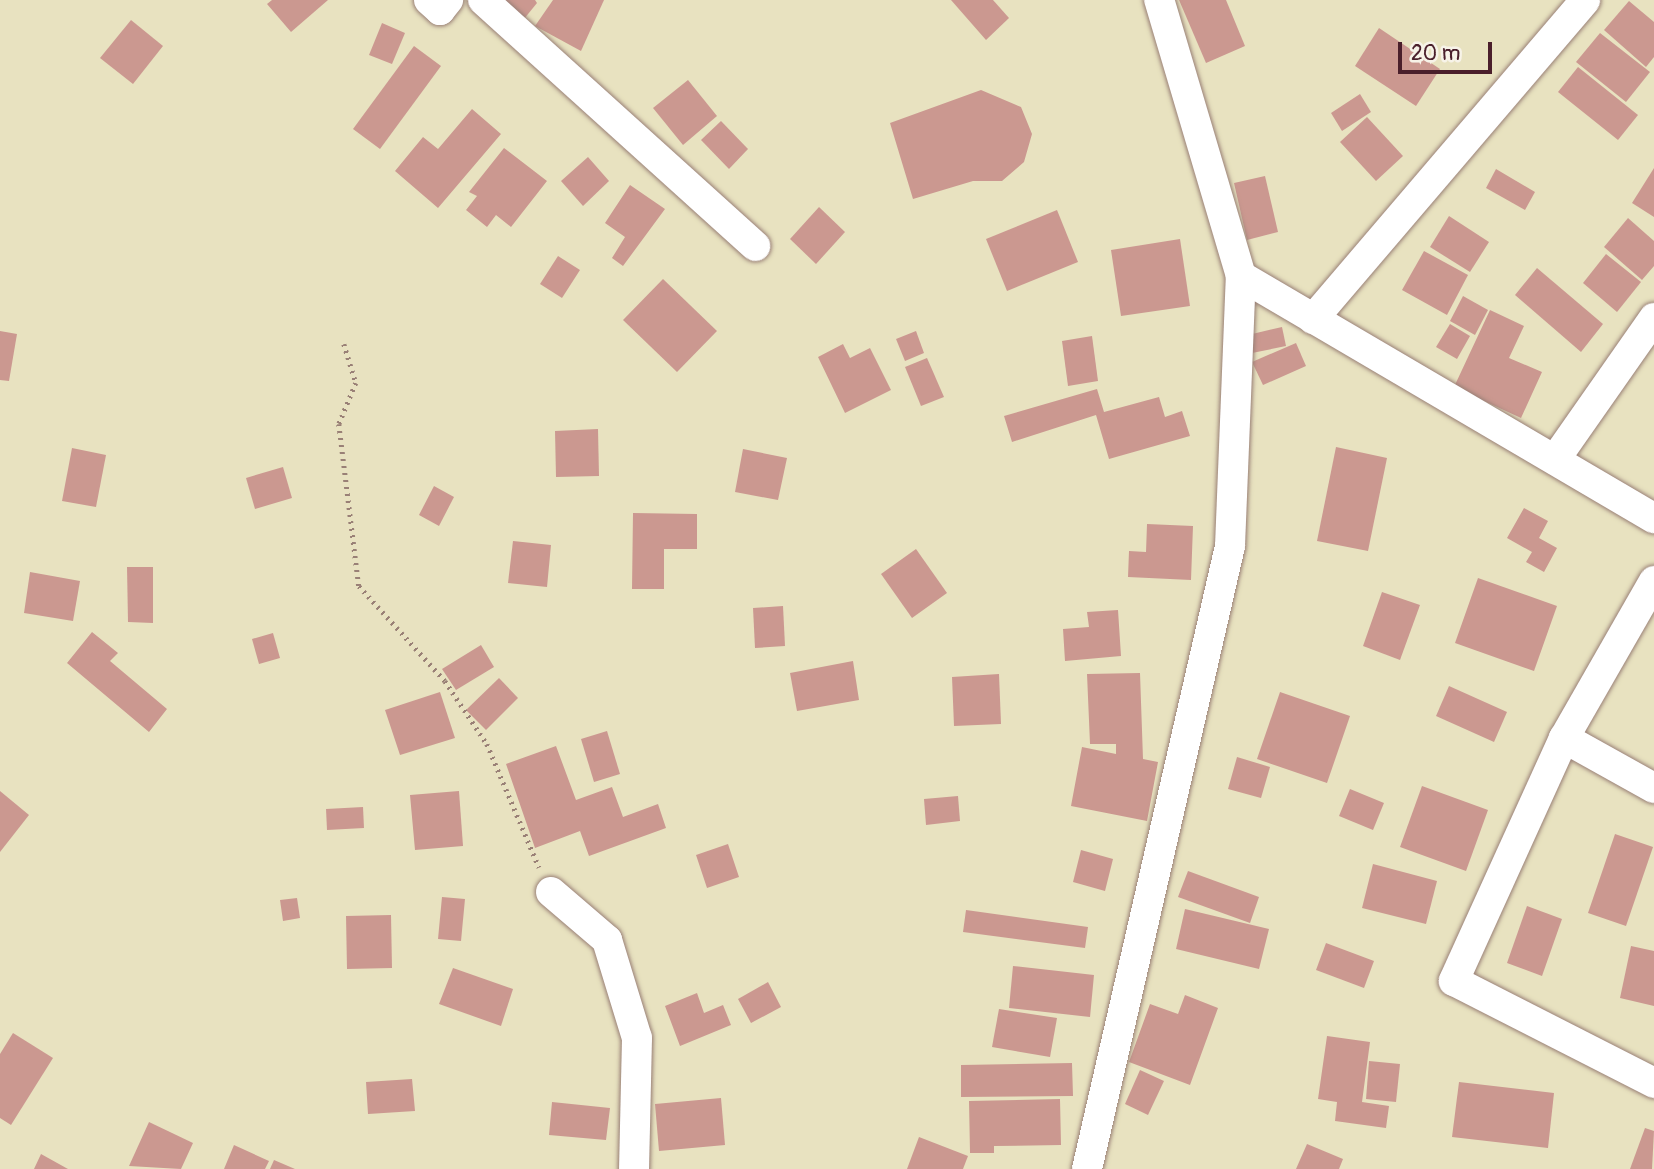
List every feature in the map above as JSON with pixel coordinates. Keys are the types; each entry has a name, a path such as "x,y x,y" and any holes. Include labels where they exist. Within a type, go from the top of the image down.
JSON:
{"street":[{"path":"429,0 440,10 448,0"},
{"path":"483,0 755,246"},
{"path":"1087,1169 1230,546 1241,276 1159,0"},
{"path":"1313,319 1585,0"},
{"path":"1241,276 1556,458 1654,518"},
{"path":"1556,458 1654,318"},
{"path":"1654,581 1564,738 1454,981 1654,1083"},
{"path":"1564,738 1654,789"},
{"path":"551,892 607,940 637,1038 634,1169"}],"path":[{"path":"344,344 356,383 339,424 359,586 445,681 487,744 551,892"}],"building":[{"path":"272,0 328,0 291,32 267,4"},
{"path":"502,0 535,0 537,3 524,19"},
{"path":"553,0 604,0 581,51 535,26"},
{"path":"951,0 993,0 1009,18 986,40"},
{"path":"1179,0 1226,0 1245,46 1206,63"},
{"path":"1629,1 1654,22 1654,57 1646,67 1604,30"},
{"path":"131,20 163,46 133,84 100,58"},
{"path":"382,23 405,33 392,64 369,55"},
{"path":"1379,28 1440,69 1416,106 1355,66"},
{"path":"1600,33 1650,72 1626,102 1576,62"},
{"path":"414,46 441,66 380,149 353,129"},
{"path":"1578,67 1638,115 1618,140 1558,92"},
{"path":"688,80 717,116 683,145 653,108"},
{"path":"981,90 1021,107 1032,134 1024,162 1002,181 973,181 913,199 890,123"},
{"path":"1360,94 1371,112 1342,131 1331,113"},
{"path":"472,109 501,134 438,208 395,171 423,137 438,149"},
{"path":"1367,117 1403,156 1376,181 1340,142"},
{"path":"721,121 748,149 729,169 701,140"},
{"path":"504,148 547,181 511,227 496,215 487,227 466,210 477,196 469,192"},
{"path":"588,157 609,181 583,206 561,181"},
{"path":"1654,168 1654,217 1632,203"},
{"path":"1496,169 1535,192 1525,210 1486,188"},
{"path":"1265,176 1278,232 1247,240 1234,183"},
{"path":"630,185 665,209 623,266 612,258 625,237 605,223"},
{"path":"819,207 845,232 816,264 790,239"},
{"path":"1057,210 1078,262 1007,291 986,239"},
{"path":"1449,216 1489,242 1470,272 1430,247"},
{"path":"1628,218 1654,241 1654,266 1642,280 1604,247"},
{"path":"1180,239 1190,306 1121,316 1111,250"},
{"path":"1424,251 1468,275 1447,315 1402,290"},
{"path":"1606,254 1641,282 1617,312 1583,283"},
{"path":"558,256 580,270 562,298 540,284"},
{"path":"1537,268 1603,324 1581,352 1515,295"},
{"path":"663,279 717,331 677,372 623,320"},
{"path":"1463,296 1488,310 1475,335 1450,321"},
{"path":"1490,310 1524,326 1509,358 1542,372 1521,418 1454,387"},
{"path":"1450,324 1470,336 1457,359 1436,347"},
{"path":"1282,327 1286,346 1252,353 1248,335"},
{"path":"0,331 17,334 9,381 0,380"},
{"path":"916,331 924,353 905,361 896,339"},
{"path":"1092,336 1098,381 1068,386 1062,341"},
{"path":"1296,343 1306,366 1263,385 1252,362"},
{"path":"843,344 850,358 870,348 891,390 845,413 818,357"},
{"path":"927,358 944,397 921,406 905,367"},
{"path":"1097,389 1104,412 1159,397 1165,417 1182,411 1190,436 1109,459 1096,415 1012,442 1004,416"},
{"path":"598,429 599,476 556,477 555,431"},
{"path":"1336,447 1387,458 1368,551 1317,541"},
{"path":"72,448 106,455 96,507 62,501"},
{"path":"743,449 787,458 778,500 735,492"},
{"path":"283,467 292,498 255,509 246,478"},
{"path":"434,486 454,497 439,526 419,515"},
{"path":"1524,508 1548,521 1539,538 1557,548 1544,572 1526,562 1532,552 1507,538"},
{"path":"633,513 697,514 697,549 664,549 664,589 632,589"},
{"path":"1147,524 1193,526 1191,580 1128,577 1129,551 1146,552"},
{"path":"513,541 551,545 547,587 508,583"},
{"path":"916,549 947,593 912,618 881,574"},
{"path":"127,567 153,567 153,623 128,622"},
{"path":"30,572 80,581 73,621 24,613"},
{"path":"1478,578 1557,606 1534,671 1455,643"},
{"path":"1382,592 1420,605 1400,660 1363,646"},
{"path":"783,606 785,646 755,648 753,608"},
{"path":"1118,610 1121,656 1065,661 1063,629 1089,627 1087,612"},
{"path":"92,632 118,653 110,661 167,709 149,732 67,663"},
{"path":"273,633 280,658 259,664 252,639"},
{"path":"481,645 494,667 456,690 442,669"},
{"path":"853,661 859,700 797,711 790,673"},
{"path":"1140,673 1143,759 1158,762 1147,821 1071,806 1082,747 1116,754 1116,744 1090,744 1087,674"},
{"path":"999,674 1001,724 954,726 952,677"},
{"path":"499,678 518,698 486,730 466,710"},
{"path":"1449,686 1507,712 1494,742 1436,716"},
{"path":"440,692 455,738 400,755 385,710"},
{"path":"1280,692 1350,716 1327,783 1257,759"},
{"path":"607,731 620,774 594,782 581,739"},
{"path":"556,746 576,800 612,787 623,817 658,804 666,828 589,856 580,831 535,848 506,764"},
{"path":"1237,757 1270,767 1261,798 1228,789"},
{"path":"1422,786 1488,810 1466,871 1400,847"},
{"path":"1350,789 1384,803 1373,830 1339,816"},
{"path":"0,791 29,815 0,852"},
{"path":"459,791 463,846 415,850 410,795"},
{"path":"958,796 960,821 926,825 924,799"},
{"path":"363,807 364,828 327,830 326,809"},
{"path":"1615,834 1653,847 1626,926 1588,913"},
{"path":"728,844 739,877 707,888 696,855"},
{"path":"1081,850 1113,859 1105,891 1073,882"},
{"path":"1373,864 1437,881 1426,924 1362,908"},
{"path":"1188,871 1259,897 1250,923 1178,897"},
{"path":"442,897 465,899 461,941 438,939"},
{"path":"297,898 300,918 283,921 280,900"},
{"path":"1527,906 1562,919 1542,976 1507,963"},
{"path":"1185,909 1269,929 1259,969 1176,949"},
{"path":"966,910 1088,927 1085,948 963,932"},
{"path":"391,915 392,968 347,969 346,916"},
{"path":"1326,943 1374,961 1364,988 1316,970"},
{"path":"1631,946 1654,951 1654,1006 1620,998"},
{"path":"1013,966 1094,975 1090,1017 1009,1008"},
{"path":"453,968 513,989 501,1026 439,1004"},
{"path":"768,982 781,1007 751,1023 738,999"},
{"path":"697,993 704,1013 723,1005 731,1025 680,1046 665,1006"},
{"path":"1185,995 1218,1008 1190,1085 1129,1062 1150,1004 1178,1014"},
{"path":"999,1009 1057,1018 1050,1057 992,1047"},
{"path":"13,1033 53,1058 11,1125 0,1118 0,1054"},
{"path":"1327,1036 1370,1042 1362,1102 1389,1106 1386,1128 1335,1121 1337,1102 1318,1099"},
{"path":"1369,1061 1400,1064 1396,1102 1366,1099"},
{"path":"1072,1063 1073,1096 961,1097 961,1065"},
{"path":"1140,1070 1164,1081 1148,1115 1125,1104"},
{"path":"412,1079 415,1111 368,1114 366,1082"},
{"path":"1459,1082 1554,1093 1548,1148 1452,1137"},
{"path":"721,1098 725,1145 659,1151 655,1104"},
{"path":"1060,1099 1061,1145 994,1146 994,1153 970,1153 969,1101"},
{"path":"552,1102 610,1108 606,1140 549,1135"},
{"path":"149,1122 193,1143 181,1169 129,1166"},
{"path":"1645,1128 1654,1131 1652,1169 1630,1169"},
{"path":"919,1137 968,1156 963,1169 907,1169"},
{"path":"1307,1144 1343,1159 1339,1169 1296,1169"},
{"path":"234,1145 269,1161 265,1169 224,1169"},
{"path":"41,1154 68,1169 34,1169"},
{"path":"274,1160 295,1169 270,1169"}]}
